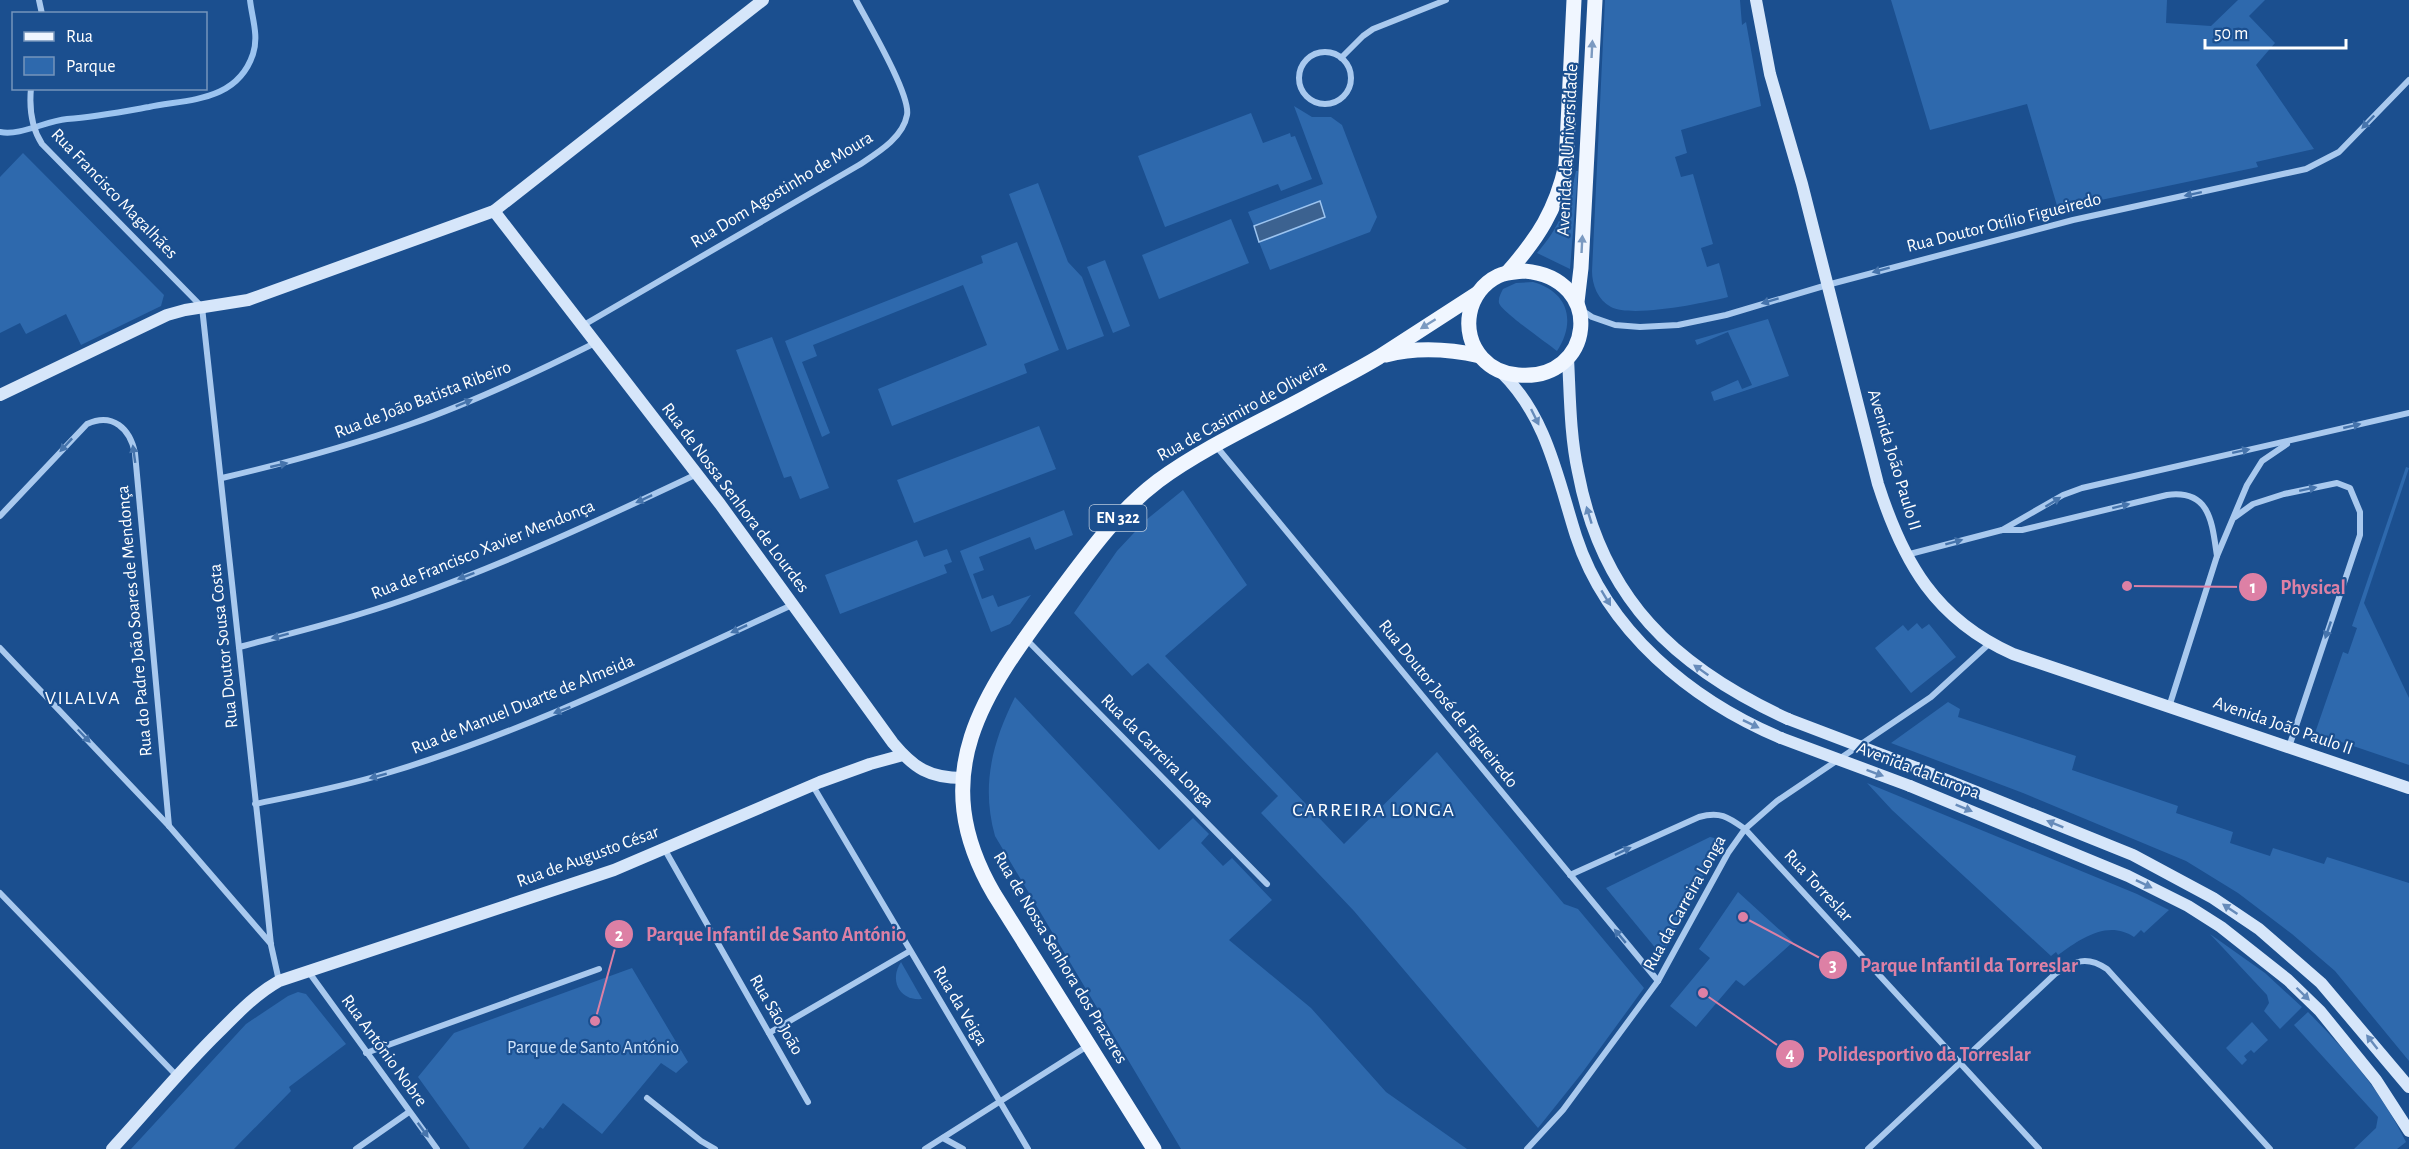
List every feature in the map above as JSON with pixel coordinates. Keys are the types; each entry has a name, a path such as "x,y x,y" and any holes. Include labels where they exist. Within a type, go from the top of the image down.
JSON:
{"main road":[{"name":"Avenida da Universidade","path":"1508,272 1547,221 1563,181 1566,165 1574,0"},
{"name":"Avenida da Universidade","path":"1578,306 1595,0"},
{"name":"EN 322","path":"1378,358 1478,293 1486,284 1508,272"},
{"path":"1508,272 1542,272 1557,280 1570,291 1578,306 1580,333 1577,344 1568,358"},
{"path":"1478,293 1470,308 1468,325 1472,341 1480,356"},
{"name":"EN 322","path":"1378,358 1418,350 1454,351 1480,356 1500,371 1531,376 1547,373 1568,358"},
{"name":"Rua de Casimiro de Oliveira","path":"963,778 969,744 981,712 1001,674 1085,558 1134,502 1150,487 1180,466 1378,358"},
{"name":"Rua de Nossa Senhora dos Prazeres","path":"963,778 965,824 980,868 1154,1149"}],"street":[{"path":"0,395 148,323 185,310 248,300 494,211 763,0"},
{"name":"Rua Dom Agostinho de Moura","path":"582,326 859,165 898,134 907,115 904,95 856,0"},
{"path":"1341,58 1362,36 1373,29 1446,0"},
{"name":"Avenida João Paulo II","path":"1756,6 1770,74 1802,184 1878,484 1891,523 1918,576 1957,619 1990,643 2024,658 2409,788"},
{"path":"1323,52 1332,53 1341,58 1346,62 1351,79 1344,95 1329,103 1321,104 1306,96 1301,89 1299,72 1308,58 1323,52"},
{"name":"Rua Doutor Otílio Figueiredo","path":"1578,306 1605,322 1640,327 1669,326 1732,313 1827,285 2073,220 2306,169 2339,152 2409,80"},
{"name":"Rua Francisco Magalhães","path":"31,90 32,124 48,152 202,307"},
{"name":"Rua de Nossa Senhora de Lourdes","path":"494,211 697,474 903,754 927,773 963,778"},
{"name":"Rua Doutor Sousa Costa","path":"202,307 271,945 279,981"},
{"name":"Rua de João Batista Ribeiro","path":"222,478 287,463 413,424 527,376 595,343"},
{"name":"Avenida da Europa","path":"1568,358 1578,472 1591,522 1616,578 1634,605 1674,649 1731,690 1788,719 2133,855 2213,898 2259,929 2321,983 2409,1087"},
{"name":"Avenida da Europa","path":"1500,371 1523,396 1533,411 1550,451 1585,558 1607,600 1622,621 1652,653 1686,684 1736,717 1781,738 1910,786 2128,876 2188,906 2221,927 2288,980 2320,1011 2376,1080 2409,1131"},
{"path":"2002,530 2063,495 2082,488 2409,413"},
{"name":"Rua do Padre João Soares de Mendonça","path":"0,516 87,424 96,420 114,423 128,432 135,453 169,826"},
{"path":"2169,707 2217,556 2255,469 2270,453 2295,439"},
{"name":"Rua Doutor José de Figueiredo","path":"1216,446 1658,981"},
{"name":"Rua de Francisco Xavier Mendonça","path":"239,647 326,624 408,598 555,539 697,474"},
{"path":"2235,517 2248,506 2265,500 2341,483 2350,488 2357,501 2361,518 2360,535 2289,747"},
{"path":"1906,555 2002,530 2022,530 2167,495 2181,494 2195,498 2205,507 2212,528 2217,556"},
{"name":"Rua de Manuel Duarte de Almeida","path":"255,804 383,775 495,736 580,702 792,605"},
{"name":"Rua da Carreira Longa","path":"1026,638 1267,884"},
{"name":"Rua da Carreira Longa","path":"1527,1149 1563,1110 1658,981 1728,854 1745,829 1777,801 1931,697 1990,643"},
{"path":"0,648 169,826 271,945"},
{"name":"Rua de Augusto César","path":"113,1149 176,1075 246,1004 279,981 591,878 665,849 813,785 903,754"},
{"name":"Rua da Veiga","path":"813,785 1028,1149"},
{"path":"1570,875 1673,827 1710,814 1726,817 1745,829"},
{"name":"Rua Torreslar","path":"1745,829 2039,1149"},
{"name":"Rua São João","path":"665,849 808,1102"},
{"path":"0,893 176,1075"},
{"path":"769,1033 910,951"},
{"path":"1868,1149 2055,975 2075,963 2095,961 2107,969 2270,1149"},
{"path":"366,1053 599,969"},
{"name":"Rua António Nobre","path":"307,970 437,1149"},
{"path":"925,1149 1089,1044"},
{"path":"647,1098 701,1141 715,1149"},
{"path":"356,1149 409,1112"},
{"path":"943,1138 963,1149"}],"green space":[{"path":"1605,0 1740,0 1742,25 1746,22 1761,106 1681,130 1687,153 1675,157 1681,177 1693,174 1713,244 1701,248 1707,267 1719,263 1728,297 1668,308 1621,310 1606,304 1595,287 1592,271"},
{"path":"1891,0 2167,0 2166,23 2211,26 2238,0 2265,0 2249,16 2275,43 2256,65 2314,149 2256,162 2258,167 2058,209 2027,104 1930,130"},
{"path":"1294,106 1312,117 1331,117 1342,125 1377,217 1370,232 1270,270 1259,242 1325,216 1319,202 1254,226 1248,212 1323,184"},
{"path":"1251,113 1263,143 1290,133 1291,137 1295,136 1312,179 1281,191 1278,184 1165,227 1138,156"},
{"path":"23,153 164,295 161,306 81,345 66,314 26,334 20,323 0,333 0,177"},
{"path":"1576,171 1578,171 1570,269 1537,253 1562,215"},
{"path":"1038,183 1068,262 1082,277 1104,336 1067,350 1009,194"},
{"path":"1231,219 1249,263 1159,299 1142,255"},
{"path":"1017,242 1059,350 1024,364 1027,373 892,426 878,389 987,345 963,285 813,345 817,356 802,362 830,433 822,437 785,341 983,263 981,256"},
{"path":"1105,260 1130,326 1113,333 1087,267"},
{"path":"1533,282 1555,293 1566,309 1566,329 1557,351 1516,320 1499,303 1503,289 1516,283"},
{"path":"1768,319 1789,376 1714,401 1711,392 1738,380 1742,389 1752,385 1728,332 1697,345 1695,340"},
{"path":"772,337 829,488 800,499 791,476 784,478 736,350"},
{"path":"1039,426 1056,469 914,523 897,480"},
{"path":"2406,467 2409,468 2364,603 2409,698 2409,765 2315,733 2343,652 2348,654 2357,628 2352,626"},
{"path":"1183,490 1247,585 1165,656 1344,844 1437,752 1564,904 1578,909 1644,988 1582,1073 1538,1128 1354,911 1261,813 1278,796 1148,663 1132,676 1074,613 1117,551 1146,520"},
{"path":"1064,510 1073,535 1035,550 1030,537 979,557 984,570 973,574 982,599 993,595 998,607 1031,595 1010,624 991,632 960,551"},
{"path":"917,540 924,557 947,549 952,562 944,565 947,573 840,614 825,575"},
{"path":"1917,623 1922,629 1929,624 1956,657 1911,693 1875,648 1903,625 1908,631"},
{"path":"1015,697 1159,850 1193,818 1209,834 1201,843 1223,866 1232,858 1272,900 1229,940 1311,1008 1386,1092 1467,1149 1181,1149 995,836 989,800 991,765 1000,731"},
{"path":"1948,702 1960,709 1958,717 2076,756 2072,770 2178,806 2176,813 2233,832 2230,843 2270,856 2273,848 2324,864 2327,857 2409,883 2409,1061 2335,971 2292,934 2238,893 2186,861 2023,793 1891,743"},
{"path":"1867,783 2137,894 2169,910 2144,933 2141,930 2134,937 2114,930 2094,933 2058,955 2056,952 2051,956 1892,810"},
{"path":"1710,837 1719,839 1719,845 1662,956 1606,888"},
{"path":"1738,892 1793,942 1744,986 1736,980 1696,1027 1670,1006 1710,958 1699,949"},
{"path":"2210,934 2265,973 2302,1007 2280,1029 2264,1011 2269,1003 2267,995"},
{"path":"901,962 922,999 907,997 898,988 896,976"},
{"name":"Parque de Santo António","path":"632,968 688,1062 676,1073 661,1063 602,1134 563,1103 543,1129 540,1127 523,1149 470,1149 418,1077 454,1033"},
{"path":"298,992 306,994 346,1044 289,1087 291,1091 234,1149 131,1149 246,1024 288,996"},
{"path":"2308,1012 2350,1057 2386,1106 2406,1142 2397,1149 2354,1149 2376,1128 2378,1117 2294,1025"},
{"path":"2252,1022 2268,1040 2254,1053 2251,1050 2244,1056 2247,1060 2242,1065 2226,1048"}],"shaded area":[{"path":"1320,201 1325,217 1259,242 1254,226"}],"waterway":[{"path":"0,132 16,132 59,120 195,99 223,90 246,70 253,54 255,34 250,0"}],"place":[{"name":"Physical","path":"2127,586"},
{"name":"Parque Infantil da Torreslar","path":"1743,917"},
{"name":"Polidesportivo da Torreslar","path":"1703,993"},
{"name":"Parque Infantil de Santo António","path":"595,1021"}],"district":[{"name":"VILALVA","path":"83,698"},
{"name":"CARREIRA LONGA","path":"1374,810"}]}
